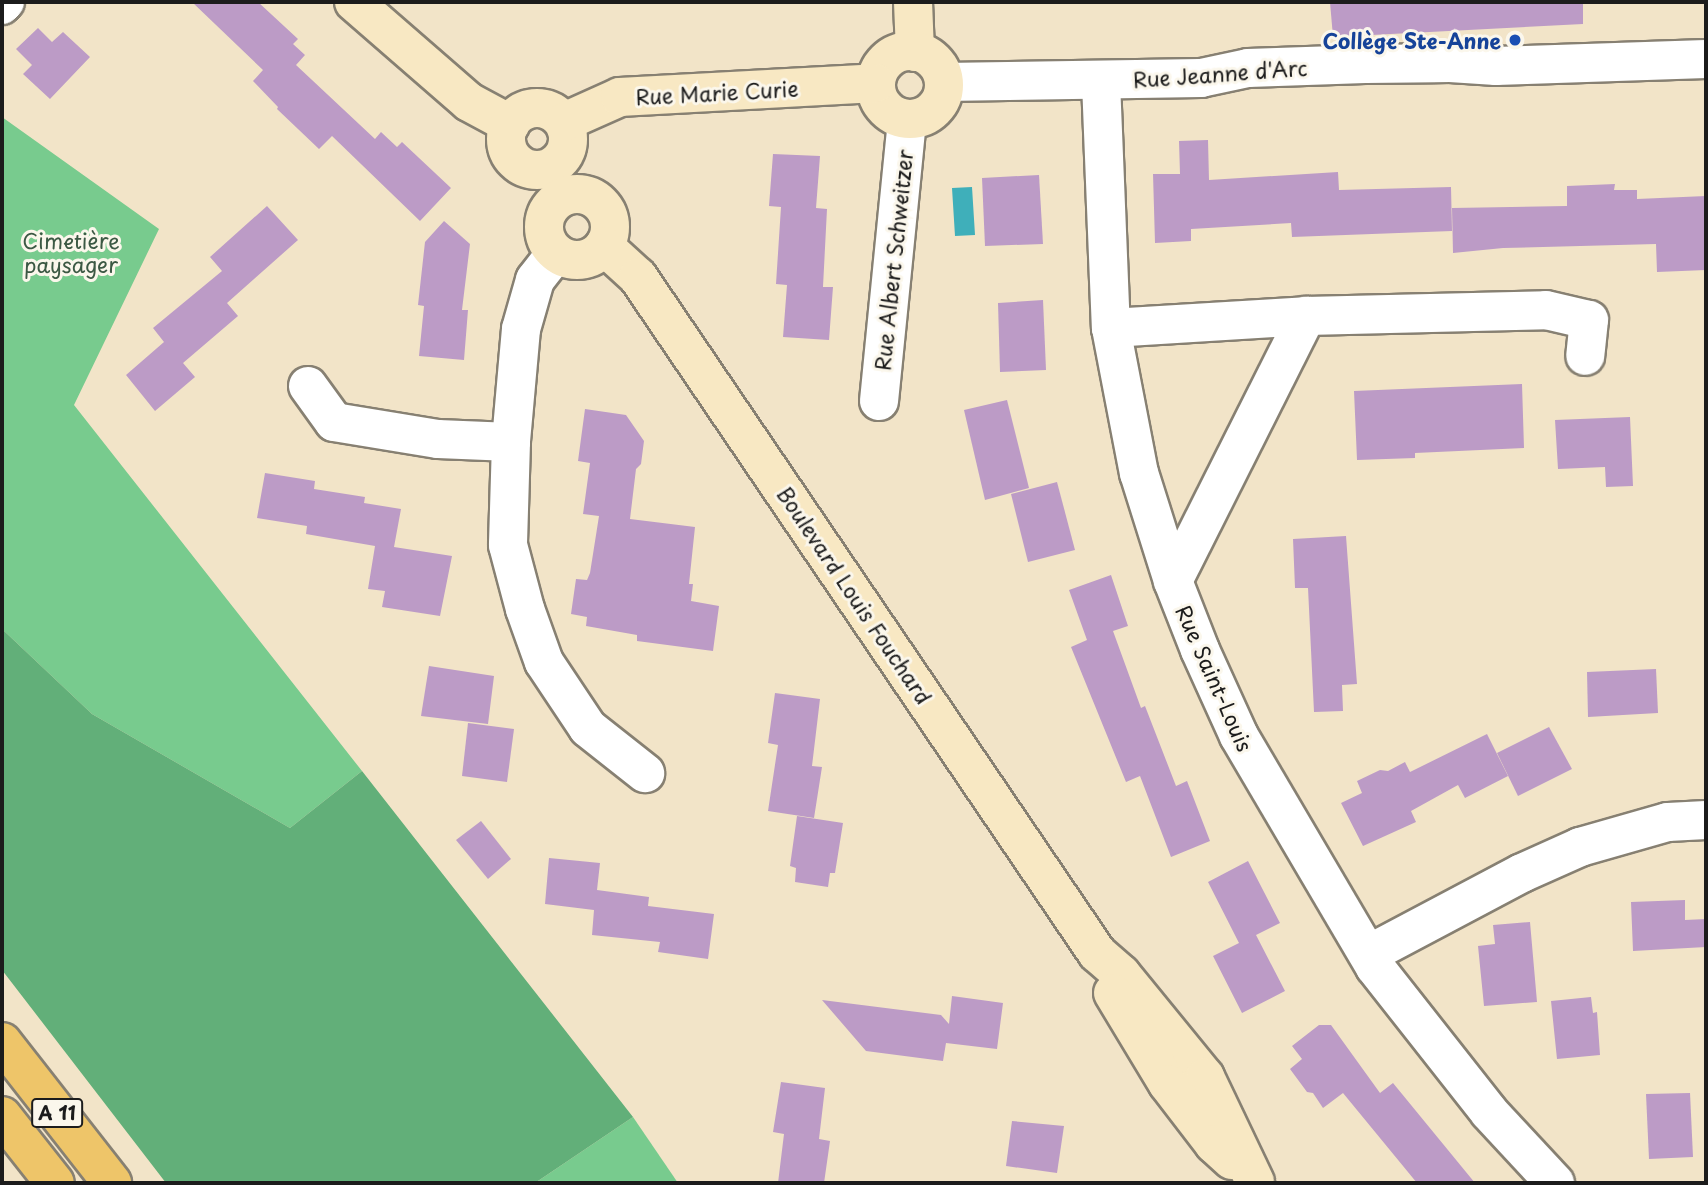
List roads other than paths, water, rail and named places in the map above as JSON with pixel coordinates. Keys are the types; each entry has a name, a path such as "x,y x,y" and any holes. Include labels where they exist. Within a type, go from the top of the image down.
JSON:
{"highway":[{"name":"A 11","path":"2,1042 112,1183"},
{"name":"A 11","path":"2,1116 55,1183"}],"main road":[{"path":"354,2 469,102 510,124"},
{"path":"913,2 915,52"},
{"path":"915,52 935,62 944,82 943,92 934,110 916,119 896,117 881,103 876,83 882,65 889,58 898,53 915,52"},
{"name":"Rue Marie Curie","path":"524,168 545,170 563,158 566,135 620,97 876,83"},
{"path":"546,214 531,195 524,168 509,154 506,133 510,124 526,110 547,109 566,135 583,172 590,197"},
{"path":"569,195 590,197 605,209 608,218 610,228 604,246 596,254 576,261 556,253 544,235 546,214 560,198 569,195"},
{"name":"Boulevard Louis Fouchard","path":"604,246 638,277 1097,953 1105,981 1168,1084 1214,1144 1256,1182"}],"street":[{"name":"Rue Jeanne d'Arc","path":"944,82 1101,82 1201,78 1248,68 1365,64 1450,63 1496,66 1706,59"},
{"name":"Rue Saint-Louis","path":"1101,82 1111,328 1139,473 1173,581 1200,650 1239,736 1296,838 1375,967 1489,1112 1555,1183"},
{"name":"Rue Albert Schweitzer","path":"879,401 906,119"},
{"path":"556,253 535,280 526,303 521,329 511,442 508,545 525,609 544,662 588,728 645,773"},
{"path":"1111,328 1306,316 1546,310 1589,320 1585,356"},
{"path":"1173,581 1306,316"},
{"path":"308,386 334,422 438,439 511,442"},
{"path":"1369,954 1522,873 1580,847 1668,822 1706,820"}],"water":[{"path":"972,187 975,235 955,236 952,188"}],"place":[{"name":"Collège Ste-Anne","path":"1515,40"}],"park label":[{"name":"Cimetière paysager","path":"71,252"}]}
